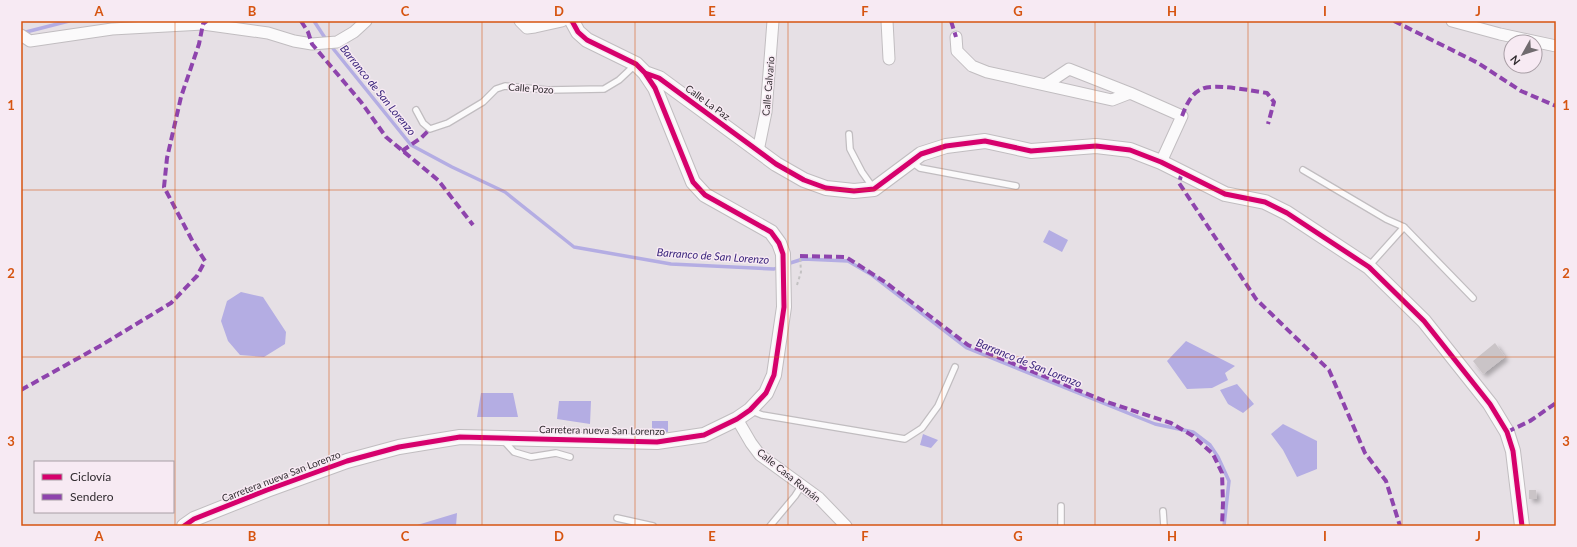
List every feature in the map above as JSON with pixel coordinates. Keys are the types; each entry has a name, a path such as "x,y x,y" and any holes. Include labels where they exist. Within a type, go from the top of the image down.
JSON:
{"street":[{"path":"21,35 30,41 112,29 203,24 268,33 294,41 312,44 337,42 354,32 366,21"},
{"path":"520,21 527,28 559,21"},
{"path":"572,21 578,32 588,40 640,69"},
{"name":"Calle Calvario","path":"758,151 766,112 773,21"},
{"path":"887,21 889,59"},
{"path":"1452,21 1500,34 1556,46"},
{"path":"956,37 957,51 972,66 987,72 1112,100 1130,93"},
{"name":"Calle La Paz","path":"640,69 659,78 776,164 804,180 826,188 854,190 874,189"},
{"name":"Carretera nueva San Lorenzo","path":"184,526 194,519 267,490 347,461 399,447 460,437 657,442 704,435 737,419 750,410 766,393 774,375 784,307 783,254 779,243 772,232 706,195 693,182 654,88 640,69"},
{"path":"1045,85 1069,69 1130,93 1182,116 1162,162"},
{"path":"874,189 922,154 946,146 985,142 1031,151 1096,146 1130,150 1162,162 1225,194 1265,202 1287,213 1369,266 1424,320 1490,404 1506,432 1512,451 1522,526"},
{"name":"Calle Casa Román","path":"737,419 760,455 819,498 846,526"}],"lane":[{"name":"Calle Pozo","path":"416,110 423,123 430,129 448,123 483,102 496,89 505,86 548,90 604,89 640,69"},
{"path":"849,134 850,149 862,172 874,189"},
{"path":"911,162 920,168 1016,186"},
{"path":"1302,170 1386,219 1404,227 1434,256 1473,298"},
{"path":"1369,266 1404,227"},
{"path":"750,410 762,415 905,438 922,428 938,406 955,367"},
{"path":"501,438 514,452 531,457 556,453 570,457"},
{"path":"770,526 795,496 802,485"},
{"path":"1061,506 1061,526"},
{"path":"1163,511 1164,526"},
{"path":"617,518 653,526"}],"shaded area":[{"path":"1049,230 1068,240 1062,252 1043,242"},
{"path":"241,292 263,297 286,332 285,344 264,357 240,355 228,341 221,321 227,301"},
{"path":"1186,341 1235,366 1225,373 1228,380 1212,388 1187,389 1167,361"},
{"path":"1237,384 1254,404 1243,413 1228,404 1220,390"},
{"path":"481,393 513,393 518,417 477,417"},
{"path":"559,401 591,401 590,424 557,419"},
{"path":"652,421 668,421 668,432 652,432"},
{"path":"1283,424 1317,441 1317,469 1297,477 1283,450 1271,434"},
{"path":"923,434 938,440 931,448 920,445"},
{"path":"457,513 456,526 414,526"}],"building":[{"path":"1495,343 1505,357 1483,374 1473,361"},
{"path":"1529,490 1536,490 1537,499 1529,499"}],"waterway":[{"name":"Barranco de San Lorenzo","path":"22,33 69,21"},
{"name":"Barranco de San Lorenzo","path":"314,21 327,41"},
{"name":"Barranco de San Lorenzo","path":"331,46 411,145 452,167 505,192 574,247 671,264 774,269 779,267"},
{"name":"Barranco de San Lorenzo","path":"787,264 803,259 848,261 872,275 967,348 1155,424 1193,432 1210,445 1218,457 1229,481 1224,526"}],"marked path":[{"path":"21,390 100,346 171,303 197,276 205,261 193,242 164,187 167,158 181,97 199,44 203,24 207,21"},
{"path":"301,21 308,32 312,44 361,102 386,137 438,180 473,225"},
{"path":"951,21 956,37"},
{"path":"1394,21 1478,63 1521,91 1556,106"},
{"path":"1182,116 1189,100 1198,91 1208,87 1224,87 1267,93 1274,102 1268,124"},
{"path":"402,151 421,138 430,129"},
{"path":"1182,172 1179,183 1256,299 1329,370 1365,453 1386,481 1400,526"},
{"path":"800,256 846,257 885,282 968,345 1107,402 1171,423 1193,436 1213,454 1222,473 1222,526"},
{"path":"1507,432 1530,421 1556,403"}],"cycle path":[{"path":"184,526 194,519 267,490 347,461 399,447 460,437 657,442 704,435 737,419 750,410 766,393 774,375 784,307 783,254 779,243 771,232 705,195 693,182 655,88 645,73 636,64 587,40 578,32 572,21"},
{"path":"645,73 659,78 776,164 804,180 826,188 854,191 874,189 921,154 946,146 985,141 1031,151 1096,146 1130,150 1161,162 1225,194 1265,202 1287,213 1369,267 1424,321 1490,404 1507,432 1513,451 1522,526"}]}
